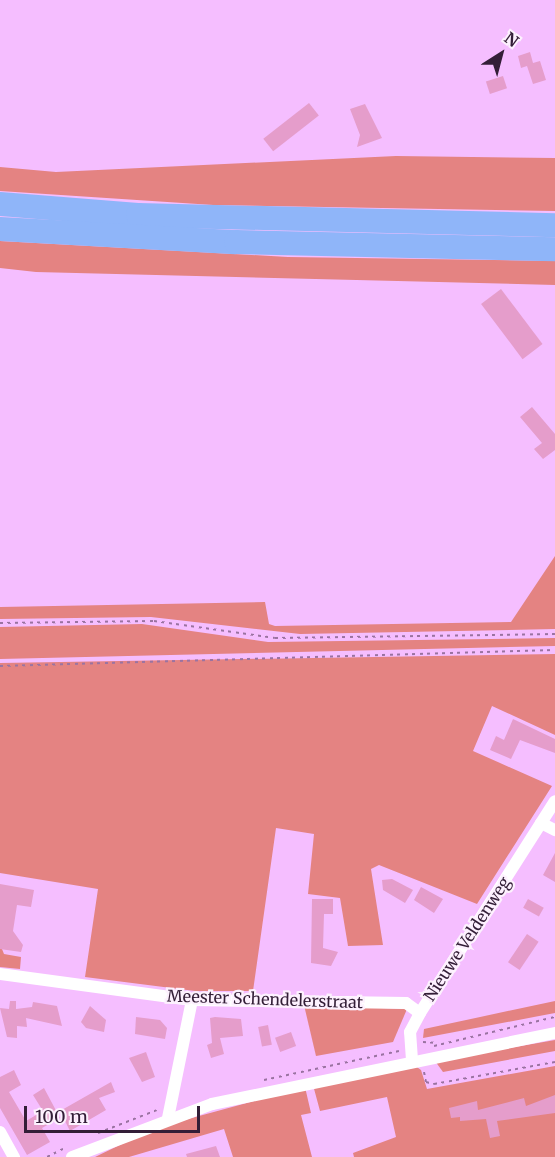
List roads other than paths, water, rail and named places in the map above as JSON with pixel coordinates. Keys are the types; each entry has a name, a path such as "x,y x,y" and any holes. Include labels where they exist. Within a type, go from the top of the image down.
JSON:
{"highway":[{"path":"0,204 138,215 555,225"},
{"path":"0,229 236,242 555,249"}],"street":[{"name":"Nieuwe Veldenweg","path":"416,1059 410,1032 420,1013 555,801"},
{"path":"541,823 555,830"},
{"name":"Meester Schendelerstraat","path":"0,974 192,999 406,1003 420,1013"},
{"path":"168,1118 192,999"},
{"path":"72,1157 88,1153 168,1118 416,1059 555,1033"},
{"path":"0,1132 14,1157"}]}
